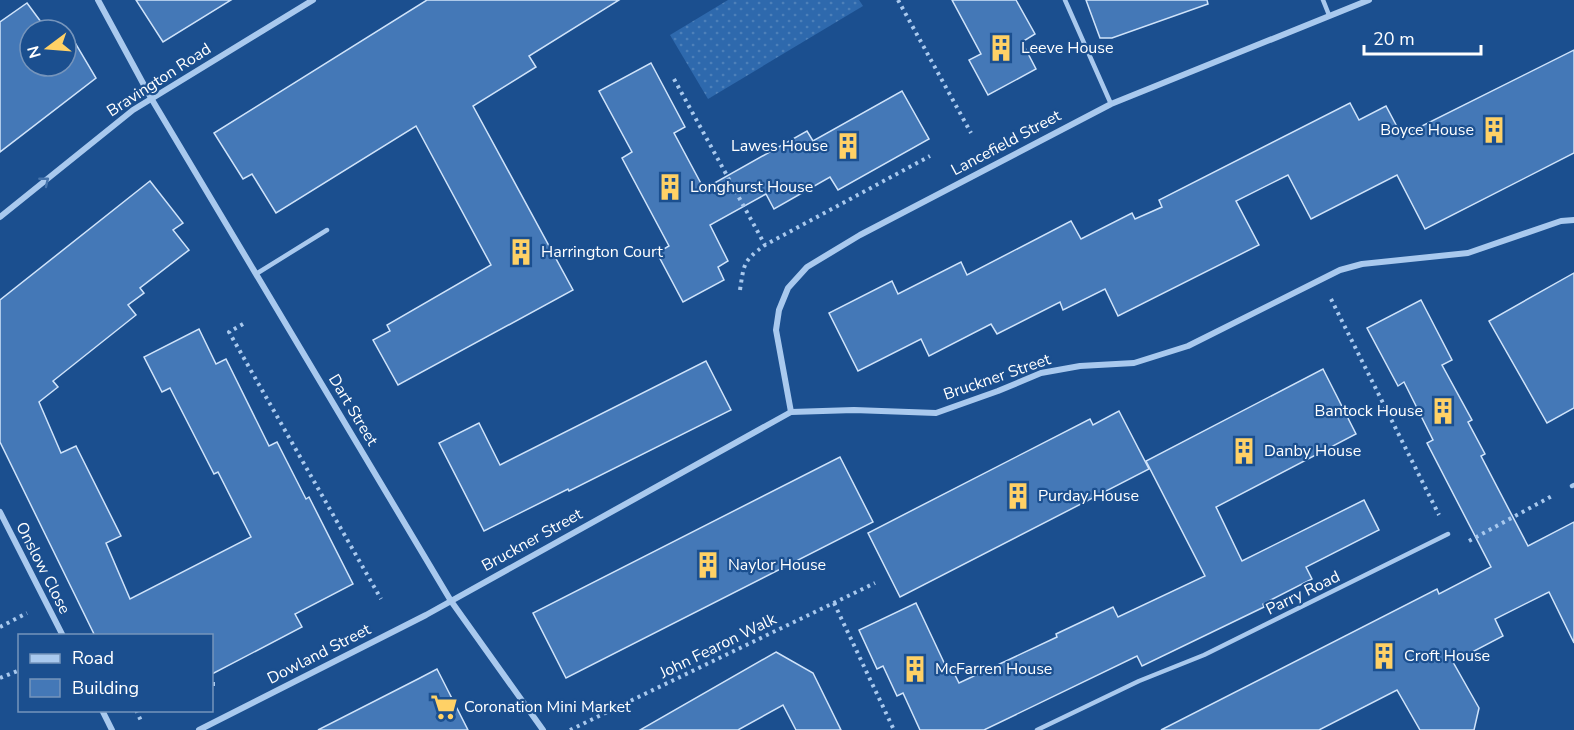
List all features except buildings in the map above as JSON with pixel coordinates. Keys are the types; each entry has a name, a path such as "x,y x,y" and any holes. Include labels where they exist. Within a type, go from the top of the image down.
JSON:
{"street":[{"name":"Dart Street","path":"98,0 151,98 451,601 543,730"},
{"name":"Bravington Road","path":"0,218 133,110 313,0"},
{"name":"Lancefield Street","path":"791,411 776,330 779,310 788,288 807,267 860,235 1111,104 1369,0"},
{"name":"Bruckner Street","path":"451,601 791,411 936,412 999,391 1041,373 1080,366 1134,363 1188,346 1340,270 1362,264 1468,253 1561,221 1574,220"},
{"name":"Onslow Close","path":"0,512 62,634"},
{"name":"Dowland Street","path":"199,730 451,601"},
{"path":"102,712 111,730"}],"lane":[{"path":"1065,0 1111,104"},
{"path":"1323,0 1329,15"},
{"path":"256,274 327,230"},
{"name":"Parry Road","path":"1037,730 1138,681 1204,655 1448,534"}],"path":[{"path":"898,0 971,133"},
{"path":"674,79 765,245"},
{"path":"740,290 744,266 749,257 765,245 930,156"},
{"path":"1321,280 1448,534 1462,544 1573,485"},
{"path":"243,324 229,332 381,599"},
{"name":"John Fearon Walk","path":"570,730 875,583"},
{"path":"834,603 894,730"},
{"path":"0,678 18,671"},
{"path":"136,712 142,723"}],"shaded area":[{"path":"728,0 859,0 863,6 708,99 670,35"}],"place":[{"name":"Leeve House","path":"1001,48"},
{"name":"Boyce House","path":"1494,130"},
{"name":"Lawes House","path":"848,146"},
{"name":"Longhurst House","path":"670,187"},
{"name":"Harrington Court","path":"521,252"},
{"name":"Bantock House","path":"1443,411"},
{"name":"Danby House","path":"1244,451"},
{"name":"Purday House","path":"1018,496"},
{"name":"Naylor House","path":"708,565"},
{"name":"Croft House","path":"1384,656"},
{"name":"McFarren House","path":"915,669"},
{"name":"Coronation Mini Market","path":"444,707"}]}
